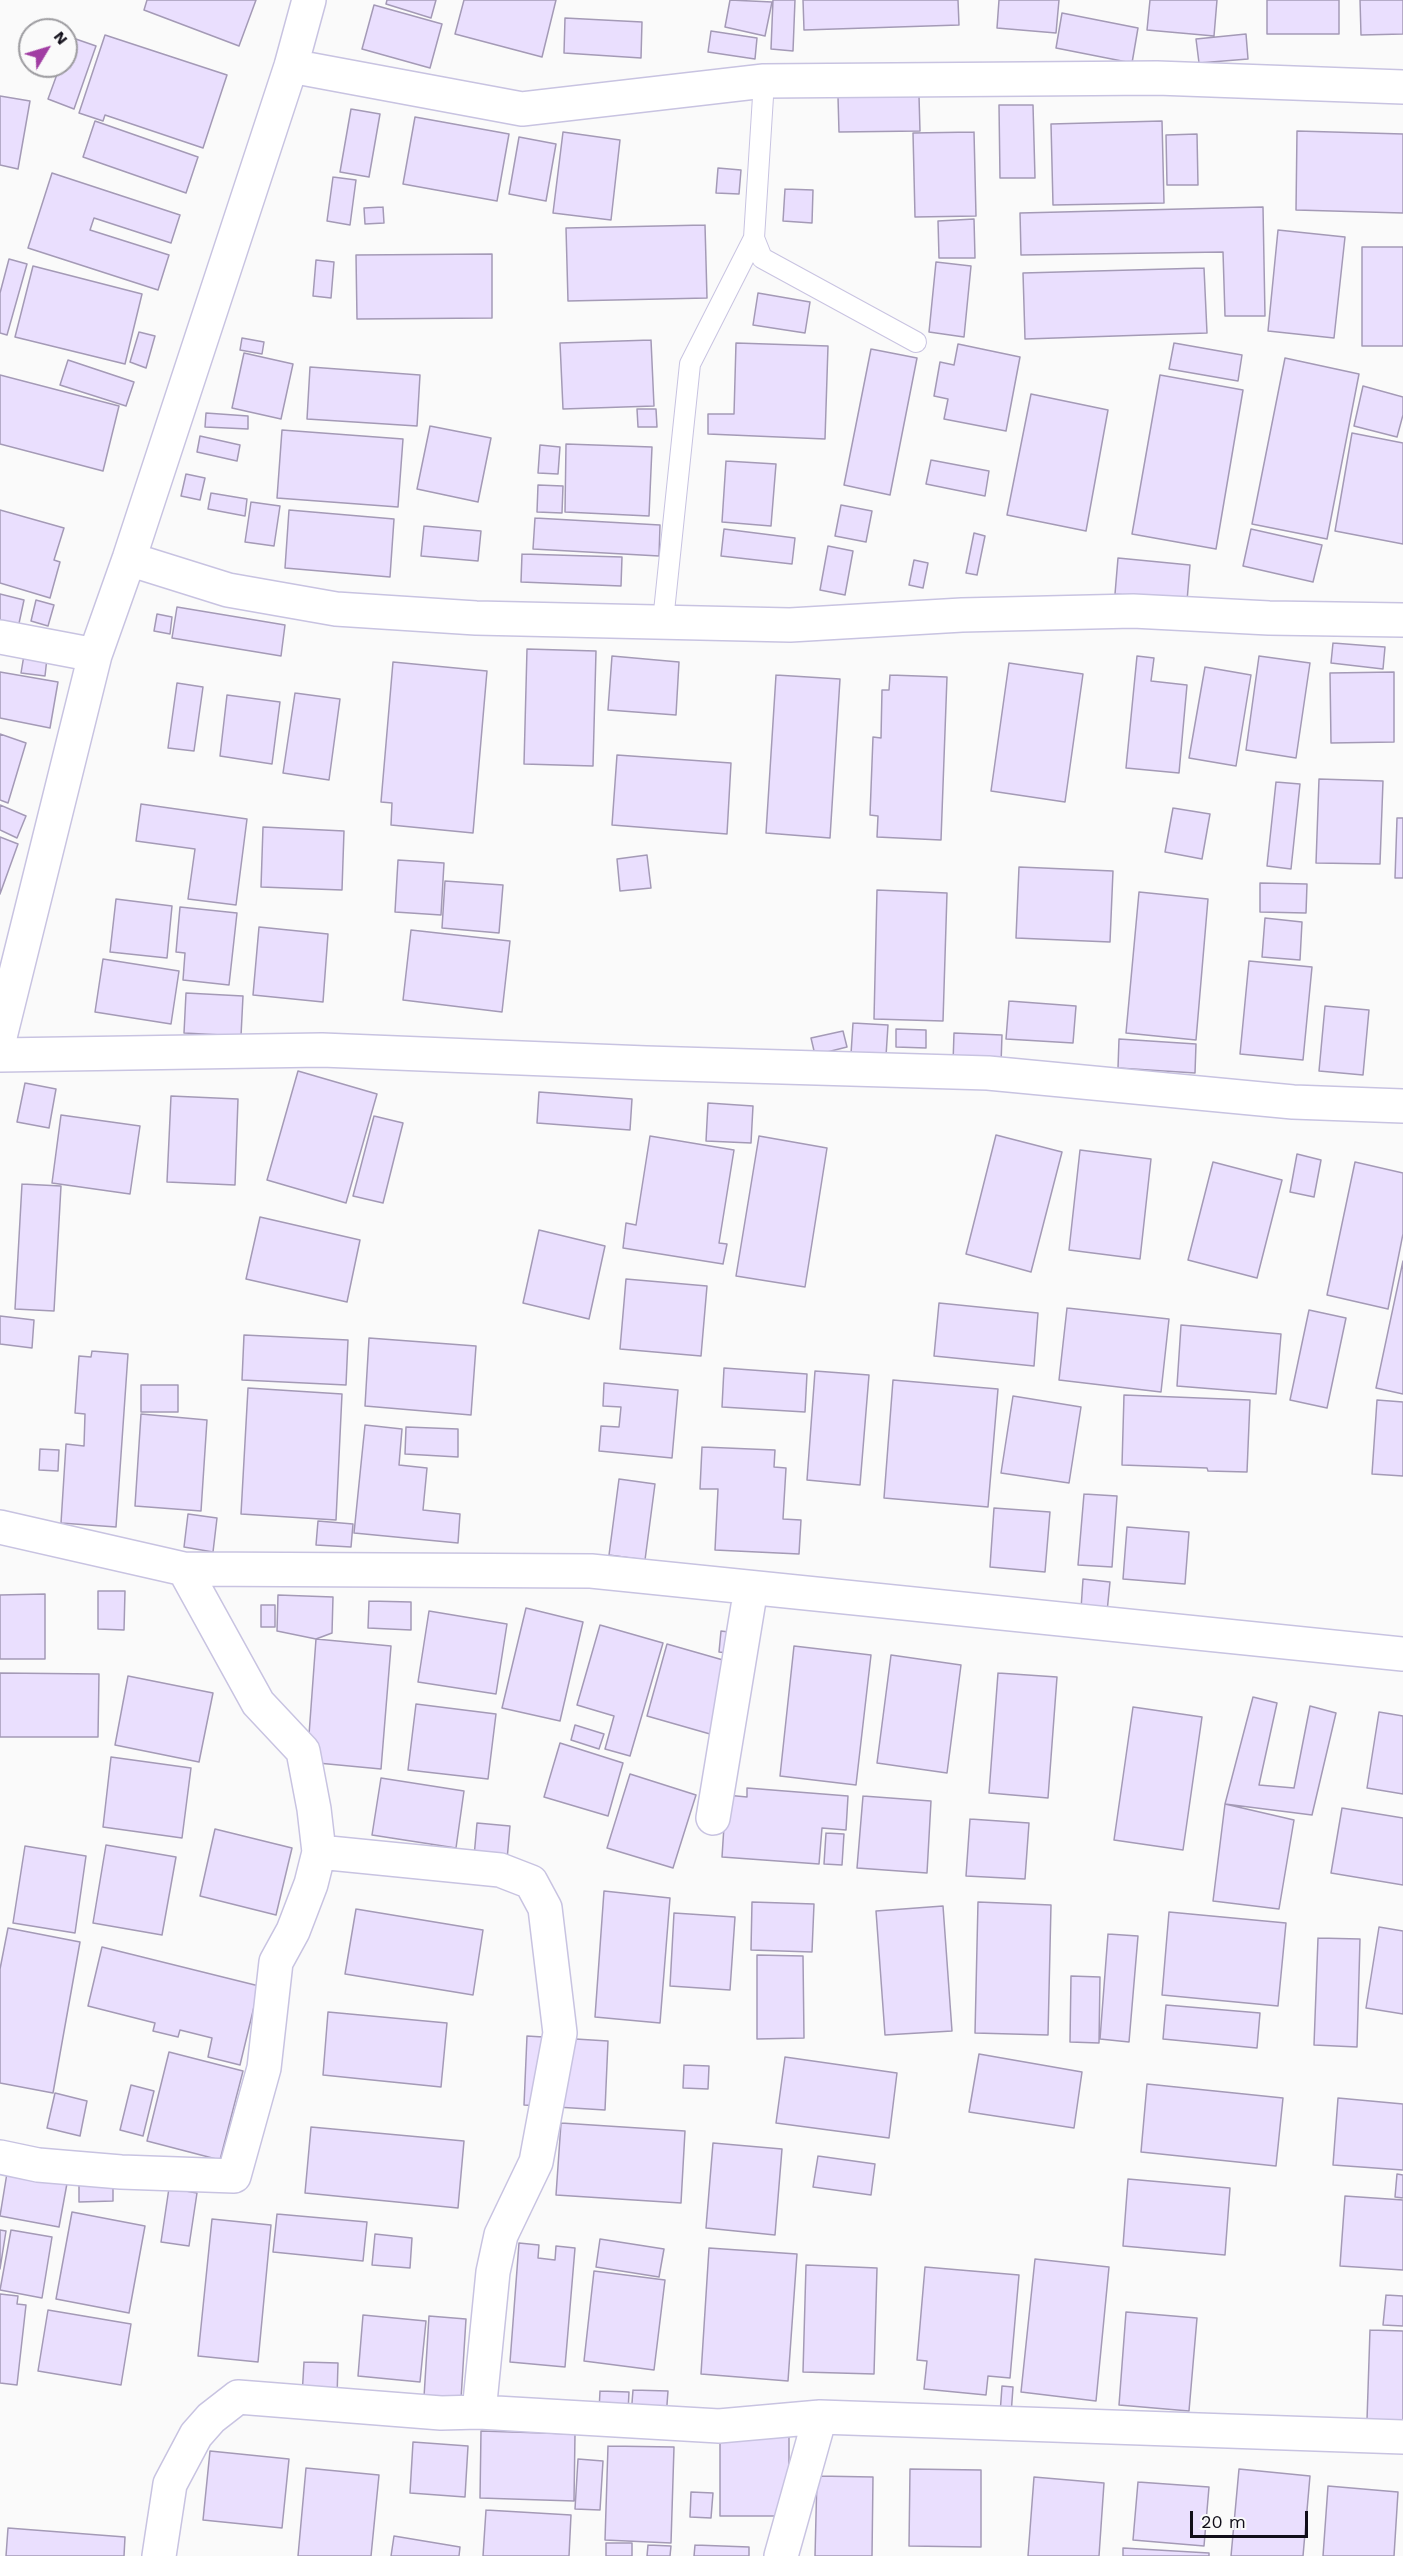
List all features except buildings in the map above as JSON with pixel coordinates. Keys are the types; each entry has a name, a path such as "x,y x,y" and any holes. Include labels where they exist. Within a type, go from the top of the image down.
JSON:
{"street":[{"path":"0,1037 95,655 129,559 291,66 309,0"},
{"path":"291,66 522,110 764,81 1157,78 1403,87"},
{"path":"129,559 228,590 336,609 476,618 790,625 962,615 1133,611 1269,618 1403,620"},
{"path":"0,637 95,655"},
{"path":"0,1055 322,1050 646,1063 988,1072 1293,1102 1403,1106"},
{"path":"0,1527 184,1569 591,1571 1403,1654"},
{"path":"0,2157 38,2165 121,2172 234,2176 264,2068 276,1962 293,1931 311,1884 319,1851 303,1751 258,1703 184,1569"},
{"path":"713,1818 751,1588"},
{"path":"319,1851 500,1870 531,1882 545,1908 560,2033 536,2162 501,2235 493,2272 479,2412"},
{"path":"159,2556 170,2484 196,2435 211,2418 238,2397 441,2413 479,2412 719,2426 820,2418 1403,2437"},
{"path":"781,2556 820,2418"}],"lane":[{"path":"663,621 690,364 754,238 764,81"},
{"path":"754,238 762,258 916,342"}]}
